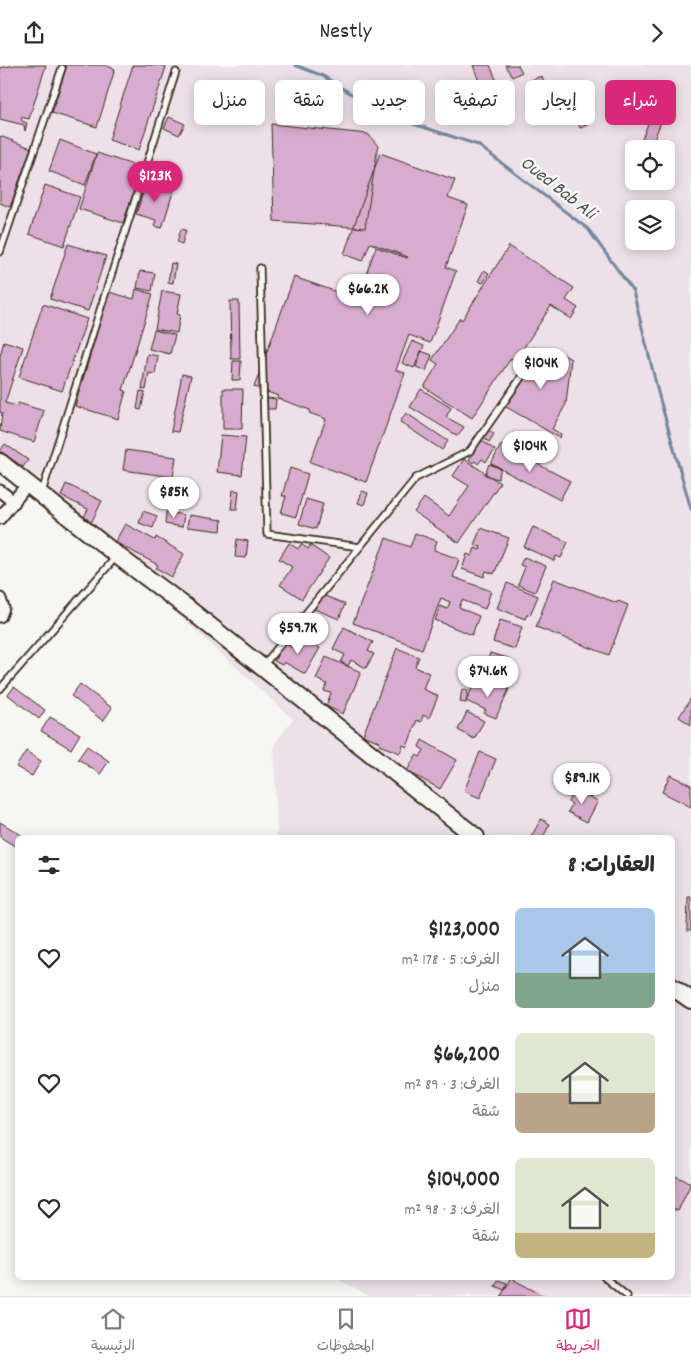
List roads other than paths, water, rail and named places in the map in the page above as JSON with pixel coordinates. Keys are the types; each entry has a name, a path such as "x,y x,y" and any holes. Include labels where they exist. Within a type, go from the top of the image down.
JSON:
{"main road":[{"path":"0,463 190,610 473,835"},
{"path":"675,989 691,999"}],"street":[{"path":"0,518 28,485"},
{"path":"0,491 14,502"},
{"path":"0,599 3,608 0,616"}],"lane":[{"path":"0,252 62,68"},
{"path":"41,495 176,72"},
{"path":"260,268 267,534 360,547"},
{"path":"262,667 416,478 470,451 534,359"},
{"path":"0,689 118,556"},
{"path":"608,1280 627,1296"}],"waterway":[{"name":"Oued Bab Ali","path":"295,65 323,76 383,114 478,145 588,229 633,291 659,396 691,509"}]}
